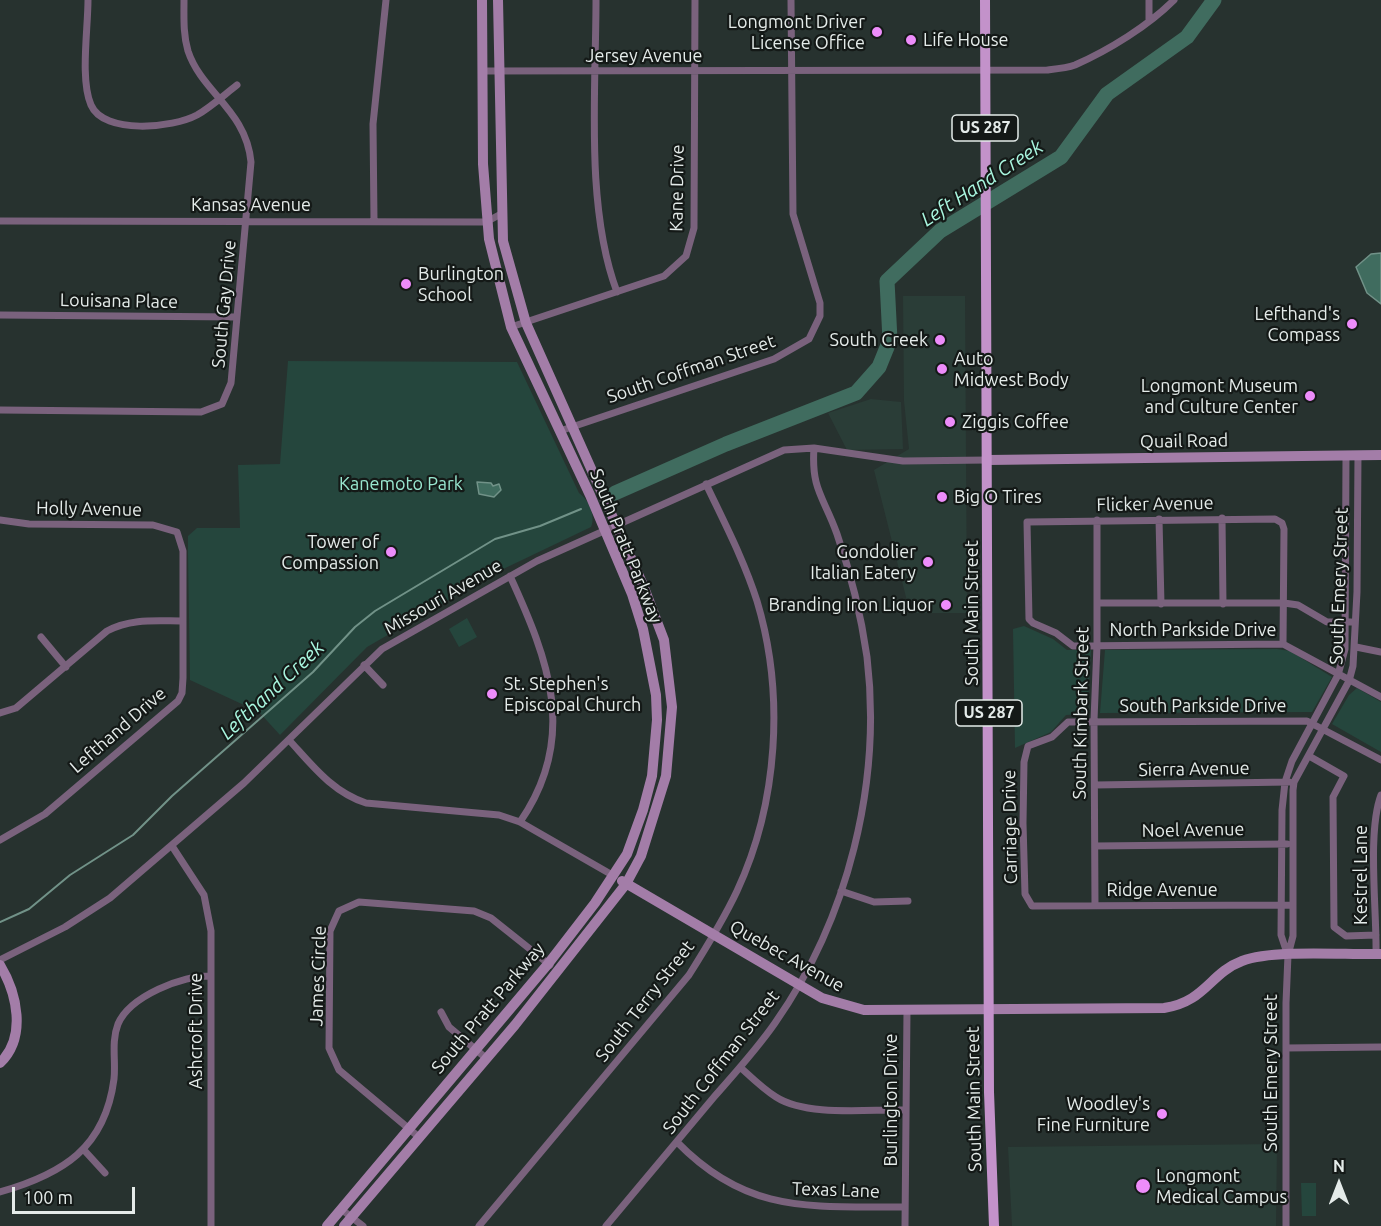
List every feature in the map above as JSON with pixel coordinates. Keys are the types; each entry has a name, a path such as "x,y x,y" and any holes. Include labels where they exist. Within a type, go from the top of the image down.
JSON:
{"main road":[{"name":"South Main Street","path":"985,0 989,1092 994,1226"}],"street":[{"path":"88,0 88,93 97,114 117,124 164,125 198,115 237,85"},
{"name":"South Gay Drive","path":"0,410 210,410 222,404 231,383 250,150 247,138 222,98 196,68 188,52 184,34 184,0"},
{"path":"374,220 373,124 386,0"},
{"name":"South Pratt Parkway","path":"327,1226 548,964 614,876 627,854 643,810 652,776 656,711 653,678 643,629 632,594 560,430 511,327 486,222 483,0"},
{"name":"South Pratt Parkway","path":"344,1226 487,1059 560,970 626,884 641,856 666,776 672,707 664,640 643,585 526,323 503,241 498,0"},
{"path":"596,0 599,213 605,251 617,292"},
{"name":"Kane Drive","path":"511,327 664,276 677,267 690,247 694,228 695,0"},
{"name":"South Coffman Street","path":"560,430 774,359 804,344 816,329 820,316 820,303 793,214 791,0"},
{"path":"1149,0 1149,21"},
{"path":"985,71 1047,70 1072,66 1149,21 1174,0"},
{"name":"Jersey Avenue","path":"483,71 985,71"},
{"name":"Kansas Avenue","path":"0,220 486,222 501,214"},
{"name":"Louisana Place","path":"0,315 237,317"},
{"name":"South Coffman Street","path":"606,1226 740,1067 775,1023 799,986 841,891 858,831 867,781 871,706 862,622 852,579 836,531 814,483 814,448"},
{"name":"Missouri Avenue","path":"0,963 88,914 172,846 289,740 382,649 510,576 784,450 814,448 883,460 988,460"},
{"name":"South Emery Street","path":"1286,1226 1286,1048 1288,955 1293,936 1294,782 1349,681 1356,647 1358,455"},
{"name":"Quail Road","path":"988,460 1381,455"},
{"name":"South Emery Street","path":"1288,955 1281,935 1285,782 1292,761 1338,675 1345,649 1347,621 1346,456"},
{"name":"South Terry Street","path":"479,1226 689,975 738,890 763,813 773,745 771,671 757,602 742,561 706,484"},
{"path":"1222,518 1223,604"},
{"path":"1159,519 1161,604"},
{"name":"Flicker Avenue","path":"1065,642 1056,633 1029,619 1027,522 1275,519 1282,523 1284,603"},
{"name":"Holly Avenue","path":"0,520 29,524 153,525 177,532"},
{"name":"South Kimbark Street","path":"1095,906 1094,720 1098,603 1097,520"},
{"name":"Lefthand Drive","path":"0,840 45,814 178,701 183,688 183,551 177,532"},
{"path":"1347,550 1358,551"},
{"path":"510,576 537,635 548,667 553,711 545,771 520,822"},
{"name":"North Parkside Drive","path":"1098,603 1284,603 1298,605 1327,622 1357,622"},
{"path":"1283,644 1284,603"},
{"path":"0,713 16,708 107,632 120,624 133,621 183,621"},
{"path":"40,637 66,667"},
{"name":"North Parkside Drive","path":"1065,642 1073,646 1283,644 1381,697"},
{"path":"1356,647 1381,652"},
{"path":"364,665 383,685"},
{"name":"South Parkside Drive","path":"1028,746 1052,737 1068,722 1094,720 1313,722"},
{"path":"1313,722 1381,760"},
{"name":"Quebec Avenue","path":"289,740 328,783 350,797 389,805 480,812 520,822 799,986 842,1006 864,1010 990,1011 1130,1009 1180,1005 1194,999 1226,969 1255,957 1379,954"},
{"name":"Carriage Drive","path":"1028,746 1024,762 1023,823 1025,894 1032,906"},
{"path":"1309,756 1344,776 1333,797 1334,927 1346,936 1377,935"},
{"name":"Sierra Avenue","path":"1095,785 1294,782"},
{"name":"Kestrel Lane","path":"1379,954 1375,832 1376,807 1381,795"},
{"name":"Noel Avenue","path":"1095,846 1292,844"},
{"name":"Ashcroft Drive","path":"172,846 204,895 209,912 211,1226"},
{"path":"841,891 874,902 908,901"},
{"name":"James Circle","path":"420,1138 408,1131 339,1070 332,1060 329,1048 330,931 339,911 359,902 474,911 491,918 548,964 560,970"},
{"name":"Ridge Avenue","path":"1032,906 1293,905"},
{"path":"0,963 10,981 17,1023 10,1050 0,1063"},
{"path":"0,1192 48,1176 84,1150 95,1133 111,1097 114,1039 124,1015 132,1007 182,978 211,976"},
{"name":"Burlington Drive","path":"905,1226 907,1010"},
{"path":"441,1012 450,1027 487,1059"},
{"path":"1286,1048 1381,1047"},
{"path":"740,1067 776,1097 791,1105 807,1108 906,1110"},
{"name":"Texas Lane","path":"677,1142 704,1166 729,1183 777,1202 803,1206 905,1207"},
{"path":"84,1150 105,1173"},
{"path":"340,1209 363,1226"}],"shaded area":[{"path":"1381,253 1381,304 1367,293 1356,267 1371,254"},
{"path":"903,296 965,296 967,613 910,613 874,470 909,449 904,401"},
{"path":"871,399 901,402 903,449 847,450 828,413"},
{"path":"477,482 491,483 493,486 499,484 501,490 494,497 479,494"},
{"name":"Longmont Medical Campus","path":"1277,1144 1276,1226 1012,1226 1008,1147"}],"green space":[{"name":"Kanemoto Park","path":"288,361 517,362 579,493 589,504 593,518 591,527 497,572 367,647 280,735 259,712 190,680 188,536 197,528 240,528 238,465 280,464"},
{"path":"467,618 477,637 459,647 449,629"},
{"path":"1024,626 1053,639 1067,650 1091,650 1087,714 1066,715 1051,732 1015,748 1013,629"},
{"path":"1277,649 1290,651 1332,677 1312,712 1100,713 1105,650"},
{"path":"1357,688 1381,702 1381,752 1332,724 1349,695"},
{"path":"1301,1183 1316,1183 1316,1216 1302,1216"}],"waterway":[{"name":"Left Hand Creek","path":"615,493 726,444 856,393 879,367 890,340 887,281 940,231 1061,157 1107,94 1187,37 1214,0"},
{"name":"Lefthand Creek","path":"0,922 29,909 70,875 133,835 172,796 313,672 355,627 375,611 495,539 540,526 581,509"}],"place":[{"name":"Longmont Driver License Office","path":"877,32"},
{"name":"Life House","path":"911,40"},
{"name":"Burlington School","path":"406,284"},
{"name":"Lefthand's Compass","path":"1352,324"},
{"name":"South Creek","path":"940,340"},
{"name":"Auto Midwest Body","path":"942,369"},
{"name":"Longmont Museum and Culture Center","path":"1310,396"},
{"name":"Ziggis Coffee","path":"950,422"},
{"name":"Big O Tires","path":"942,497"},
{"name":"Tower of Compassion","path":"391,552"},
{"name":"Gondolier Italian Eatery","path":"928,562"},
{"name":"Branding Iron Liquor","path":"946,605"},
{"name":"St. Stephen's Episcopal Church","path":"492,694"},
{"name":"Woodley's Fine Furniture","path":"1162,1114"},
{"name":"Longmont Medical Campus","path":"1143,1186"}]}
